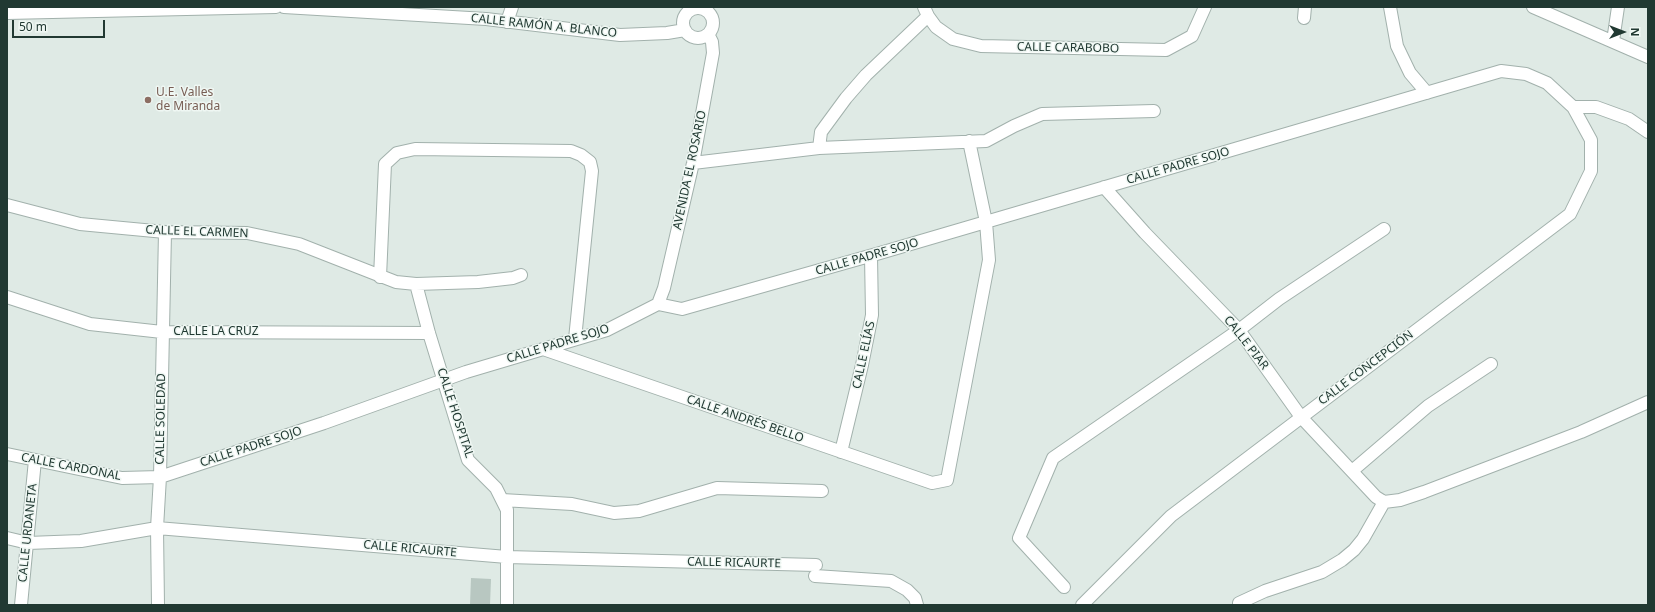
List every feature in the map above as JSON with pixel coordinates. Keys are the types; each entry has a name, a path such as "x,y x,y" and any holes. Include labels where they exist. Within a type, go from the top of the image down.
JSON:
{"street":[{"path":"7,13 276,7"},
{"name":"CALLE RAMÓN A. BLANCO","path":"284,7 399,10 620,35 667,33 685,30"},
{"path":"507,22 512,7"},
{"name":"CALLE CARABOBO","path":"926,12 936,27 953,38 981,46 1166,50 1192,36 1205,7"},
{"path":"1390,7 1397,46 1410,73 1428,93"},
{"path":"1533,7 1648,57"},
{"path":"1613,41 1618,7"},
{"name":"AVENIDA EL ROSARIO","path":"658,304 664,288 694,163 713,53 712,42 708,34 712,25 713,10 693,8 684,16 683,23 685,30"},
{"path":"819,148 821,132 846,98 926,12"},
{"path":"685,30 689,35 695,38 702,38 708,34"},
{"name":"CALLE PADRE SOJO","path":"160,477 324,423 444,380 607,330 658,304 682,309 871,256 1501,71 1526,74 1547,83 1573,107"},
{"path":"1573,107 1596,107 1629,119 1648,132"},
{"name":"CALLE CONCEPCIÓN","path":"1082,605 1171,516 1570,214 1590,171 1590,140 1573,107"},
{"path":"694,163 819,148 986,142 1014,126 1042,114 1154,111"},
{"path":"969,142 986,222"},
{"path":"380,277 385,164 397,153 415,149 576,153 590,162 592,171 575,339"},
{"name":"CALLE PIAR","path":"1104,187 1145,233 1239,330 1301,417 1376,497 1384,502"},
{"name":"CALLE EL CARMEN","path":"7,204 80,224 165,232 247,233 299,244 396,282 416,284 478,282 513,278 521,275"},
{"name":"CALLE ANDRÉS BELLO","path":"543,349 932,483 947,480 990,260 986,222"},
{"path":"1064,587 1019,538 1053,458 1239,330 1279,299 1384,228"},
{"name":"CALLE SOLEDAD","path":"158,605 157,528 160,477 165,232"},
{"name":"CALLE ELÍAS","path":"841,452 862,365 872,314 871,256"},
{"name":"CALLE HOSPITAL","path":"416,284 429,333 468,460 496,488 507,510 507,605"},
{"name":"CALLE LA CRUZ","path":"7,297 90,324 162,332 429,333"},
{"path":"1352,471 1428,406 1491,364"},
{"path":"1239,603 1265,591 1322,572 1342,560 1354,550 1363,539 1384,502 1400,500 1424,492 1581,432 1648,402"},
{"name":"CALLE CARDONAL","path":"7,454 122,478 160,477"},
{"name":"CALLE URDANETA","path":"21,605 35,460"},
{"path":"502,500 572,504 614,513 639,511 717,488 822,491"},
{"name":"CALLE RICAURTE","path":"7,538 28,543 81,541 157,528 507,557 816,570 891,581 907,590 915,598 917,605"}],"building":[{"path":"471,578 491,579 490,605 470,605"}],"place":[{"name":"U.E. Valles de Miranda","path":"148,100"}]}
